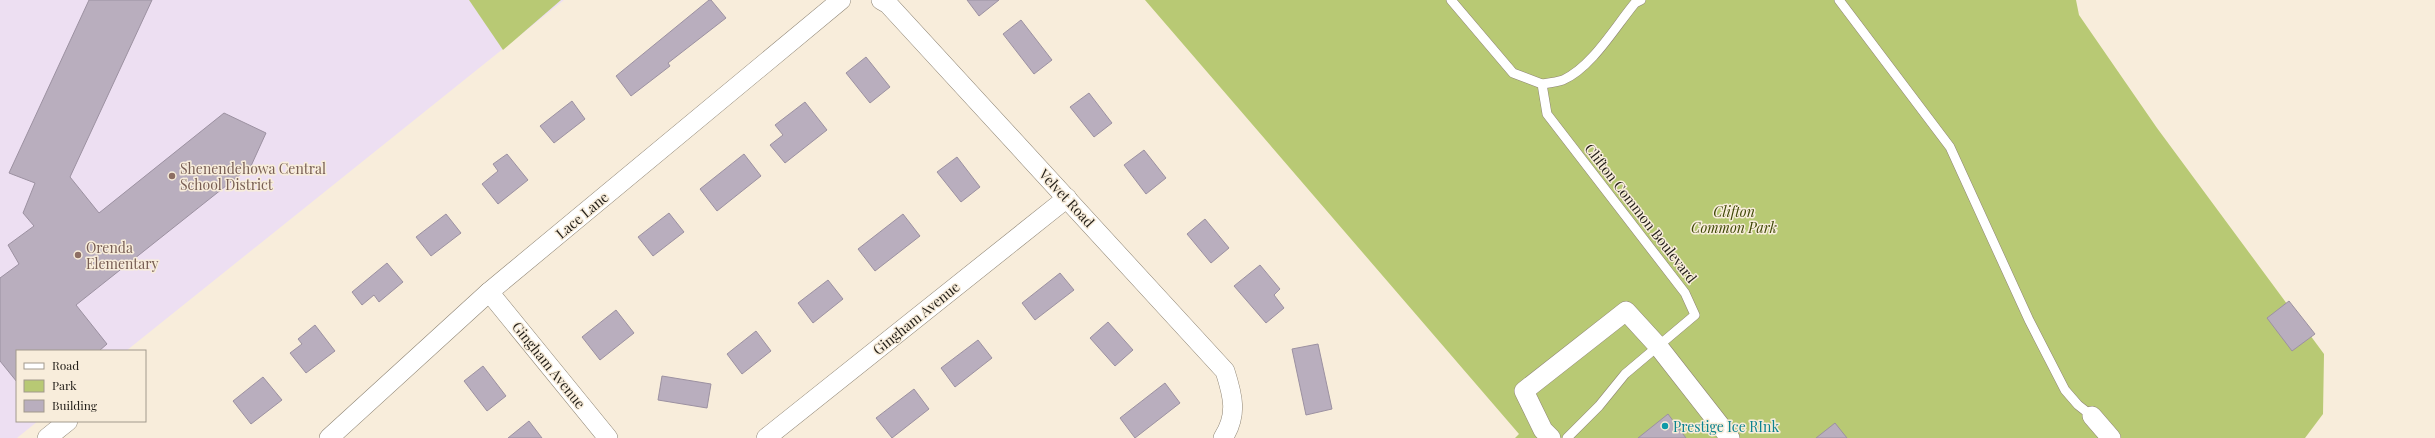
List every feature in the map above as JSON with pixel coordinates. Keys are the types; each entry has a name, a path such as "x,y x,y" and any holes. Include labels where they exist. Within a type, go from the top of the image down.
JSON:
{"street":[{"name":"Lace Lane","path":"329,438 489,292 841,0"},
{"name":"Velvet Road","path":"881,0 888,4 1225,371 1231,390 1233,408 1231,426 1223,438"},
{"name":"Gingham Avenue","path":"766,438 1067,198"},
{"name":"Gingham Avenue","path":"489,292 608,438"},
{"path":"1551,438 1543,430 1524,391 1626,311 1658,346 1730,438"},
{"path":"2092,416 2110,438"},
{"path":"47,438 67,422"}],"lane":[{"path":"1451,0 1513,73 1542,84 1562,80 1573,74 1593,57 1635,4 1641,0"},
{"path":"1839,0 1950,147 2029,320 2065,390 2078,406 2092,416"},
{"name":"Clifton Common Boulevard","path":"1542,84 1548,114 1685,293 1695,316 1625,374 1599,406 1567,438"}],"shaded area":[{"name":"Shenendehowa Central School District","path":"0,0 564,0 127,350 16,350 16,422 37,422 17,438 0,438"}],"green space":[{"path":"469,0 561,0 503,50"},
{"name":"Clifton Common Park","path":"1145,0 2076,0 2079,15 2157,128 2324,354 2323,414 2305,438 1515,438 1519,434"}],"building":[{"path":"89,0 152,0 70,177 99,213 224,113 266,133 251,166 76,305 107,344 100,350 16,350 16,381 0,361 0,278 19,264 8,245 34,226 23,213 35,183 9,173"},
{"path":"709,0 711,0 726,18 668,63 670,66 631,96 616,76"},
{"path":"967,0 999,0 979,16"},
{"path":"1021,20 1052,60 1034,74 1003,34"},
{"path":"866,57 890,87 870,103 846,73"},
{"path":"1089,93 1112,123 1094,137 1070,107"},
{"path":"572,101 585,119 554,143 540,126"},
{"path":"805,102 827,130 785,163 770,145 783,135 775,125"},
{"path":"1144,150 1166,178 1146,194 1124,165"},
{"path":"507,154 528,180 498,204 482,184 498,171 493,164"},
{"path":"744,154 761,176 717,211 700,189"},
{"path":"957,157 980,187 961,202 937,172"},
{"path":"669,213 684,232 653,256 638,237"},
{"path":"446,214 461,233 431,256 416,237"},
{"path":"903,214 920,236 875,271 858,249"},
{"path":"1205,219 1229,248 1211,263 1187,234"},
{"path":"387,263 403,282 379,302 374,295 362,305 352,292"},
{"path":"1260,265 1280,289 1274,295 1284,308 1266,323 1234,286"},
{"path":"1060,273 1074,290 1035,320 1022,303"},
{"path":"828,280 843,299 813,323 798,303"},
{"path":"2289,301 2315,334 2292,351 2267,318"},
{"path":"616,310 634,333 600,360 582,337"},
{"path":"1108,322 1133,350 1115,366 1090,338"},
{"path":"315,325 335,351 306,373 290,353 302,344 298,339"},
{"path":"756,331 771,351 742,374 727,354"},
{"path":"978,340 992,358 955,387 941,368"},
{"path":"1318,344 1332,409 1306,415 1292,349"},
{"path":"483,366 506,396 487,411 464,381"},
{"path":"662,376 711,384 707,408 658,400"},
{"path":"263,377 282,400 251,424 233,401"},
{"path":"1165,383 1180,403 1135,438 1120,418"},
{"path":"914,389 929,409 892,438 876,418"},
{"name":"Prestige Ice RInk","path":"1668,414 1686,438 1638,438"},
{"path":"529,421 542,438 508,438"},
{"name":"Prestige Ice RInk","path":"1835,423 1847,438 1816,438"}],"place":[{"name":"Shenendehowa Central School District","path":"172,176"},
{"name":"Orenda Elementary","path":"78,255"},
{"name":"Prestige Ice RInk","path":"1665,426"}]}
